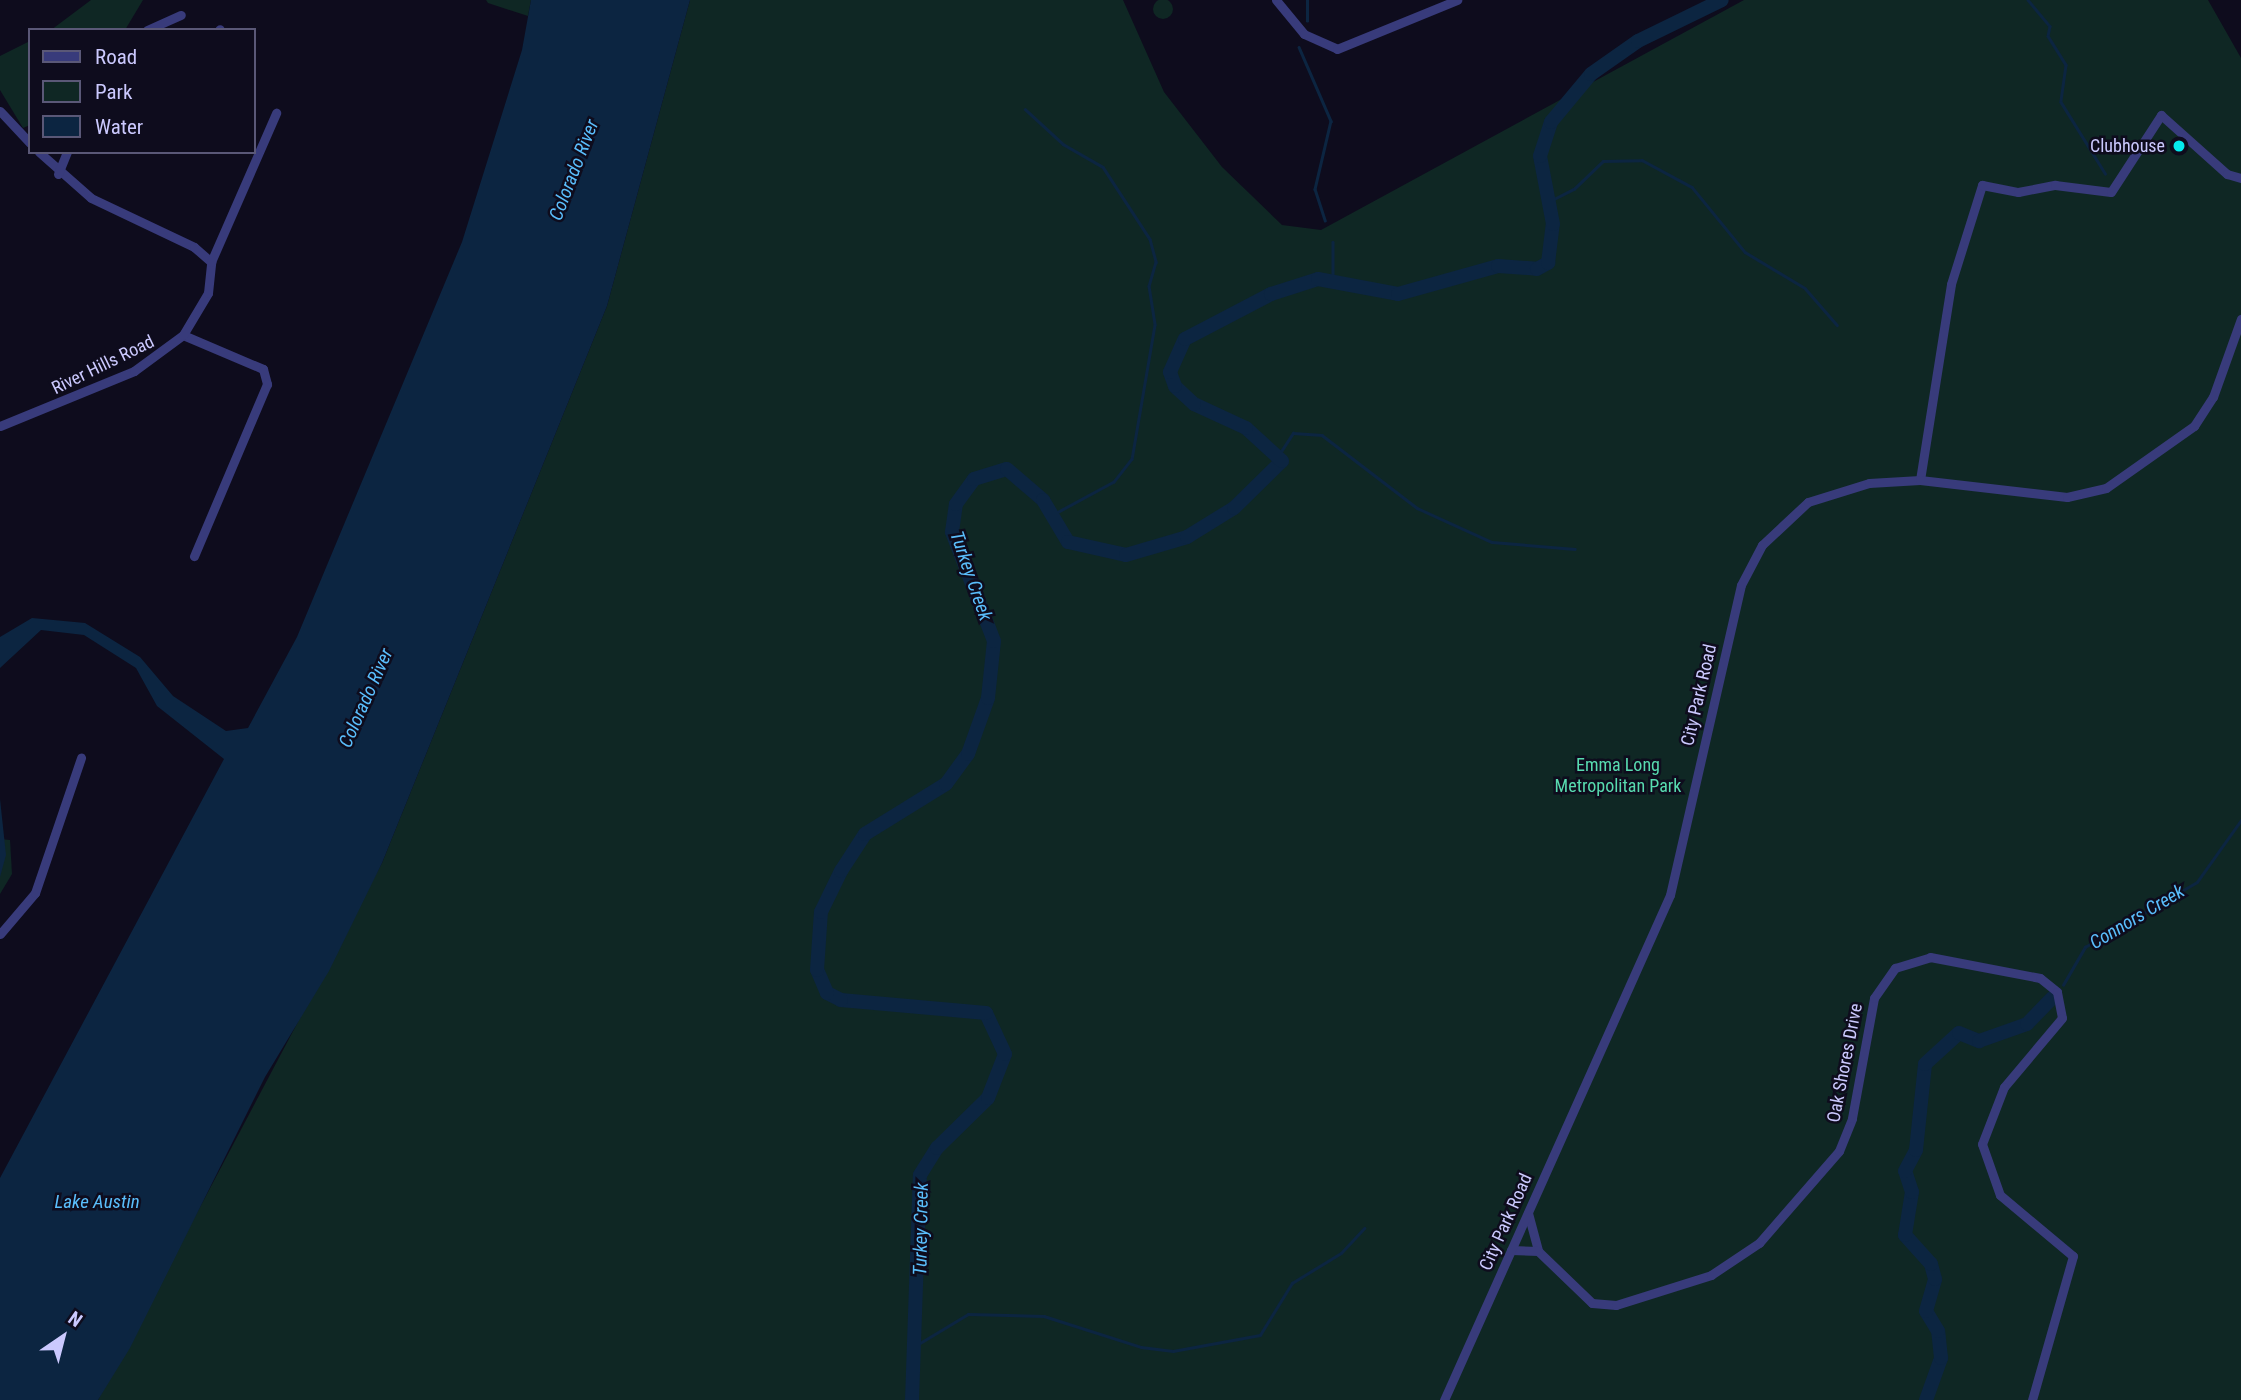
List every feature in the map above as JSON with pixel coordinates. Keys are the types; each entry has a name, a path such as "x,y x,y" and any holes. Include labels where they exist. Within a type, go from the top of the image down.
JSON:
{"street":[{"path":"1276,0 1304,34 1337,49 1457,0"},
{"path":"151,28 181,15"},
{"path":"161,23 169,28"},
{"path":"0,111 28,141"},
{"name":"River Hills Road","path":"0,426 134,371 183,335 208,293 211,262 276,113"},
{"path":"1920,480 1951,284 1982,186 2111,192 2161,115 2227,174 2241,178"},
{"path":"41,154 58,174 211,262"},
{"path":"58,174 66,154"},
{"name":"City Park Road","path":"1444,1400 1670,895 1747,570 1771,533 1808,502 1850,486 1920,480 2067,497 2114,484 2194,426 2213,397 2241,319"},
{"path":"183,335 263,369 267,384 194,556"},
{"path":"0,934 36,893 81,758"},
{"name":"Oak Shores Drive","path":"1528,1211 1538,1251 1567,1285 1598,1306 1678,1288 1725,1268 1759,1243 1839,1151 1852,1118 1874,998 1895,968 1930,957 2040,978 2057,992 2062,1018 2004,1087 1982,1144 2000,1195 2073,1256 2032,1400"},
{"path":"1511,1250 1538,1251"}],"green space":[{"path":"1163,-1 1170,2 1173,9 1170,16 1163,19 1156,16 1153,9 1156,2"},
{"path":"91,0 143,0 126,28 54,28"},
{"path":"486,0 531,0 528,16"},
{"name":"Emma Long Metropolitan Park","path":"690,0 1123,0 1164,92 1222,167 1282,225 1321,230 1744,0 2208,0 2241,58 2241,1400 98,1400 382,863 607,306"},
{"path":"28,42 28,126 23,128 0,90 0,56"},
{"path":"0,839 10,840 12,874 0,894"}],"water":[{"name":"Lake Austin","path":"531,0 690,0 607,306 382,863 329,971 265,1077 130,1348 98,1400 0,1400 0,1178 224,759 157,706 136,668 84,635 41,630 0,668 0,637 32,618 85,623 140,657 173,696 226,731 248,728 297,637 462,242 522,50"},
{"path":"0,799 6,855 0,877"}],"waterway":[{"path":"1307,0 1307,21"},
{"name":"Turkey Creek","path":"912,1400 920,1175 937,1148 988,1098 1005,1054 986,1013 841,1000 827,993 817,970 821,912 841,871 865,834 946,784 968,754 988,698 994,641 952,532 956,504 974,479 1007,469 1043,500 1068,542 1126,555 1187,537 1234,508 1282,461 1246,428 1194,404 1175,386 1170,372 1185,339 1271,294 1318,279 1398,294 1498,266 1537,269 1548,263 1553,224 1540,156 1551,122 1591,74 1638,41 1722,0"},
{"path":"2028,0 2050,26 2048,36 2066,65 2061,102 2105,173"},
{"path":"1299,47 1331,121 1315,189 1325,220"},
{"path":"1025,109 1063,144 1103,167 1150,239 1156,262 1149,286 1155,325 1132,459 1114,482 1053,515"},
{"path":"1548,202 1574,189 1603,161 1642,160 1692,187 1745,252 1805,288 1837,325"},
{"path":"1333,242 1333,280"},
{"path":"1280,453 1293,433 1322,435 1417,508 1492,542 1575,549"},
{"name":"Connors Creek","path":"2063,985 2085,947 2197,882 2241,820"},
{"name":"Connors Creek","path":"1926,1400 1941,1358 1938,1331 1926,1311 1935,1279 1931,1264 1905,1235 1912,1192 1905,1171 1916,1150 1925,1064 1959,1033 1979,1041 2027,1024 2053,997"},
{"path":"915,1346 968,1314 1044,1316 1141,1347 1173,1351 1260,1335 1292,1283 1341,1253 1364,1228"}],"place":[{"name":"Clubhouse","path":"2179,146"}],"water label":[{"name":"Colorado River","path":"574,170"},
{"name":"Colorado River","path":"366,698"}]}
